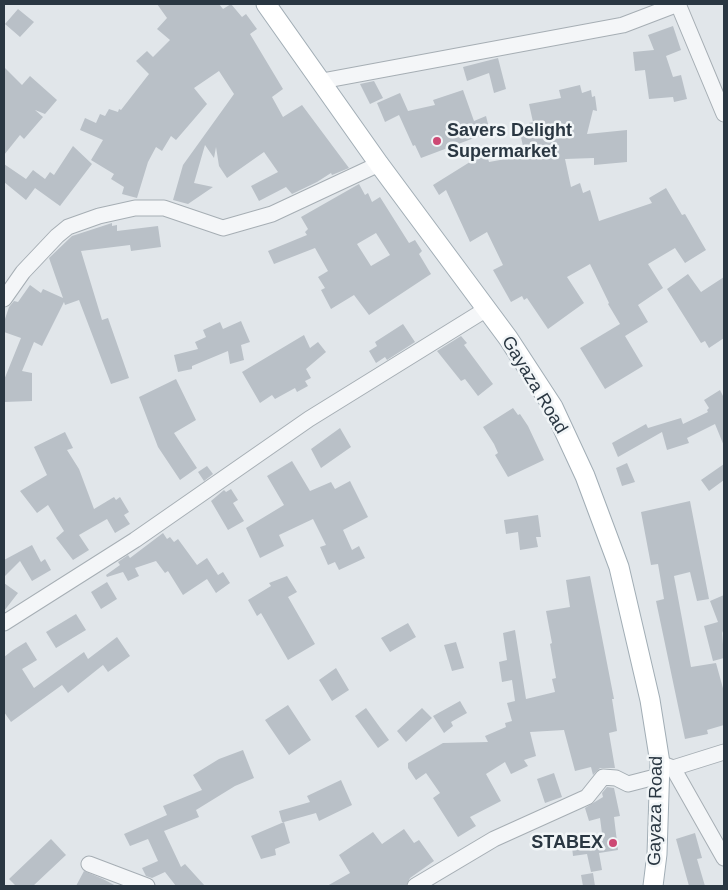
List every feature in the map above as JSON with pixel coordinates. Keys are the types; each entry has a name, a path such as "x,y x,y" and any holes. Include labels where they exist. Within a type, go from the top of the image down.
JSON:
{"main road":[{"name":"Gayaza Road","path":"266,4 379,164 485,310 508,338 553,407 585,476 619,567 664,769 653,886"}],"street":[{"path":"322,81 623,25 678,4 724,114"},
{"path":"4,299 23,272 68,227 99,216 135,208 164,208 223,228 272,214 379,164"},
{"path":"4,623 135,540 309,419 485,310"},
{"path":"415,886 494,839 587,797 603,777 616,778 628,784 664,769 724,752"},
{"path":"664,769 724,858"},
{"path":"89,864 147,886"}],"building":[{"path":"157,4 219,4 223,9 231,4 242,17 246,14 257,29 250,34 283,89 272,97 283,117 302,105 349,168 332,175 331,173 292,194 286,187 259,201 251,186 278,172 264,152 227,178 219,166 216,147 214,158 205,145 194,183 213,187 188,204 173,200 183,165 234,94 219,71 194,88 207,104 176,140 171,136 162,151 156,147 148,162 137,198 122,194 124,187 111,179 114,174 91,160 103,140 80,130 85,118 96,123 100,114 105,116 109,109 118,112 119,109 121,110 149,74 136,61 147,51 153,57 170,40 157,29 167,18"},
{"path":"18,9 34,22 20,37 5,24"},
{"path":"673,26 681,50 666,56 673,77 681,75 687,99 674,102 673,97 649,99 645,70 635,71 633,52 654,50 648,35"},
{"path":"498,58 506,89 494,93 489,73 467,81 463,67"},
{"path":"4,67 22,85 30,76 57,100 45,114 35,110 43,117 24,139 20,135 4,155"},
{"path":"374,81 383,98 370,104 360,84"},
{"path":"580,85 582,93 591,90 592,97 595,96 597,111 593,110 587,134 627,130 627,162 594,165 594,158 565,159 571,187 580,183 583,193 590,190 599,221 652,203 649,198 666,188 682,215 685,214 706,250 685,263 675,248 648,264 663,288 638,305 648,322 625,336 643,366 605,389 580,348 620,324 608,304 590,264 567,277 584,303 548,329 527,298 524,300 522,296 511,302 493,270 503,265 487,232 470,242 446,190 439,195 433,185 486,152 489,162 511,158 510,149 523,146 520,133 531,129 529,123 533,122 529,104 561,98 559,90"},
{"path":"463,90 474,121 486,116 490,132 421,158 415,145 413,146 399,115 385,122 377,103 400,93 408,111 435,105 433,100"},
{"path":"73,146 92,164 60,206 35,188 26,200 4,182 4,164 26,179 33,170 45,179 50,172 54,175"},
{"path":"359,184 365,195 368,193 372,202 380,197 409,243 415,240 422,251 419,254 431,274 369,315 354,295 331,309 321,290 325,288 318,277 328,271 315,248 274,264 268,251 307,235 305,232 308,229 301,217","holes":["376,233 390,255 371,266 357,244"]},
{"path":"112,223 112,226 117,225 117,231 158,226 161,247 131,251 130,245 81,251 102,320 108,318 129,378 111,384 79,300 65,305 64,302 42,346 34,342 22,371 32,373 32,401 4,402 4,380 21,338 4,332 4,322 9,307 14,301 18,302 30,285 41,293 43,289 63,298 49,258 72,236"},
{"path":"688,274 701,292 724,277 724,338 709,348 705,341 701,343 667,289"},
{"path":"241,321 250,342 241,345 244,360 230,364 228,351 192,366 192,369 178,372 174,355 198,349 195,342 206,337 203,330 220,322 223,329"},
{"path":"403,324 415,342 387,360 385,357 376,363 369,351 377,346 375,342"},
{"path":"304,335 310,348 318,342 326,352 306,369 311,378 305,381 308,386 297,392 295,388 275,399 272,395 260,403 242,372"},
{"path":"461,336 467,343 464,345 493,384 478,396 465,379 461,381 437,351"},
{"path":"176,379 196,420 174,433 197,468 180,480 158,447 139,397"},
{"path":"720,390 724,398 724,446 715,424 687,438 689,443 667,450 662,432 618,457 612,443 646,424 648,428 681,418 683,424 708,412 709,408 704,400"},
{"path":"513,408 518,415 520,414 528,426 544,460 508,477 495,455 498,453 494,444 483,427"},
{"path":"340,428 351,447 321,468 311,449"},
{"path":"65,432 73,448 67,450 79,469 94,509 114,497 116,500 120,497 129,512 124,515 130,524 115,533 107,519 79,535 89,550 73,560 56,538 64,531 48,505 37,513 20,491 47,475 34,447"},
{"path":"292,461 310,491 331,482 335,489 350,481 368,517 343,530 352,550 359,546 365,558 339,570 335,562 328,565 320,547 326,545 313,519 279,535 284,546 260,558 246,528 284,505 267,476"},
{"path":"627,463 635,482 622,486 616,468"},
{"path":"724,464 724,480 709,491 701,480"},
{"path":"207,466 213,474 204,481 198,472"},
{"path":"231,489 238,500 233,503 244,521 228,530 211,501 224,490 226,492"},
{"path":"690,501 709,599 697,601 690,572 674,576 691,667 716,663 724,692 724,725 707,730 708,734 685,739 656,601 664,599 658,564 651,565 641,512"},
{"path":"538,515 541,537 536,537 538,547 520,550 518,532 506,534 504,520"},
{"path":"163,533 167,539 170,537 174,542 178,539 197,565 207,558 218,575 223,572 230,583 216,593 207,579 183,595 168,571 165,573 156,561 135,568 139,576 128,581 123,572 107,577 106,575 120,565 118,562 128,555 130,558"},
{"path":"32,545 41,562 45,559 51,570 32,581 20,561 4,577 4,560"},
{"path":"287,576 297,592 288,597 315,644 288,660 261,613 257,616 248,600 271,586 269,583"},
{"path":"590,576 614,699 612,699 617,731 609,733 615,768 600,768 593,775 591,767 575,771 564,730 530,732 536,756 524,760 528,766 511,774 505,762 486,774 501,801 470,817 476,826 458,837 433,798 440,793 426,773 416,780 408,768 408,763 443,743 488,742 485,736 506,727 505,723 512,721 507,703 515,701 512,680 502,682 499,662 507,660 503,633 515,630 526,699 555,692 552,679 556,678 546,611 570,607 566,580"},
{"path":"107,582 117,599 101,609 91,592"},
{"path":"4,583 18,593 4,611"},
{"path":"724,595 724,635 722,631 724,658 713,661 704,626 718,622 710,601"},
{"path":"76,614 86,630 56,648 46,632"},
{"path":"408,623 416,637 390,652 381,638"},
{"path":"117,637 130,656 108,672 103,665 68,693 62,685 11,722 4,712 4,657 26,642 37,660 22,669 34,688 84,652 88,659"},
{"path":"456,642 464,668 452,671 444,645"},
{"path":"336,668 349,690 332,701 319,680"},
{"path":"460,701 467,713 451,722 453,726 444,733 433,716"},
{"path":"288,705 311,740 289,755 265,720"},
{"path":"366,708 389,740 378,748 355,716"},
{"path":"422,708 432,718 406,742 397,731"},
{"path":"243,750 254,778 235,786 196,810 199,817 164,831 181,867 185,864 205,886 176,886 165,872 152,878 146,876 142,868 158,861 148,839 130,846 124,834 167,815 163,806 202,790 193,775 219,759"},
{"path":"554,773 562,797 545,803 537,779"},
{"path":"341,780 352,805 319,821 316,813 282,822 279,811 310,802 307,796"},
{"path":"607,787 614,788 620,816 614,817 618,850 599,853 602,870 591,872 587,854 573,856 572,847 603,841 600,818 589,821 585,808 603,797 602,793"},
{"path":"284,822 290,843 275,849 276,855 261,859 251,836"},
{"path":"404,829 414,843 419,840 434,861 410,878 406,886 327,886 350,873 339,855 373,832 382,844"},
{"path":"695,833 702,858 697,859 705,886 689,886 676,839"},
{"path":"51,839 66,855 33,886 16,886 9,879"},
{"path":"84,871 103,879 116,886 76,886"},
{"path":"593,873 595,886 583,886 581,875"}],"place":[{"name":"Savers Delight Supermarket","path":"437,141"},
{"name":"STABEX","path":"613,843"}]}
